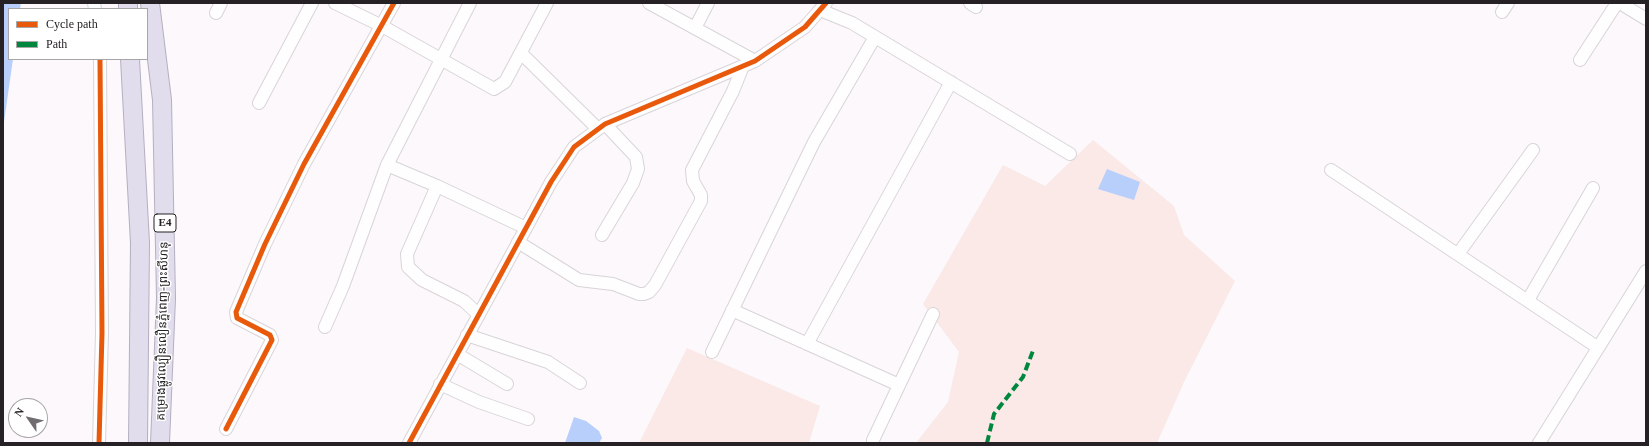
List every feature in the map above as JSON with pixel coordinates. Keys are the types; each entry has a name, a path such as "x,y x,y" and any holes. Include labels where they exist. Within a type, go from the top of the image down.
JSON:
{"highway":[{"name":"គម្រោងផ្លូវល្បឿនលឿនភ្នំពេញ-ព្រះសីហនុ","path":"150,3 162,100 166,298 160,443"},
{"name":"គម្រោងផ្លូវល្បឿនលឿនភ្នំពេញ-ព្រះសីហនុ","path":"130,60 140,243 138,443"}],"street":[{"path":"259,103 312,3"},
{"path":"335,3 382,26 494,89 505,82 547,3"},
{"path":"226,430 272,340 270,335 237,318 236,312 265,244 304,164 394,3"},
{"path":"325,327 343,286 388,165 470,3"},
{"path":"649,3 755,61"},
{"path":"695,28 708,3"},
{"path":"1580,60 1619,3 1646,19"},
{"path":"409,443 550,182 574,147 602,127 755,61 805,27 823,6 1070,154"},
{"path":"712,352 814,142 875,37"},
{"path":"521,53 636,157 638,169 633,183 602,235"},
{"path":"99,443 102,332 100,60"},
{"path":"518,242 579,280 613,284 639,294 649,292 701,200 693,181 692,170 733,91 743,66"},
{"path":"807,344 951,82"},
{"path":"1458,254 1533,150"},
{"path":"388,165 437,186 526,228"},
{"path":"1331,170 1598,347"},
{"path":"437,186 407,254 408,267 422,280 464,301 479,315"},
{"path":"1528,300 1593,188"},
{"path":"1539,443 1646,271"},
{"path":"732,310 899,385"},
{"path":"873,440 933,314"},
{"path":"467,335 548,362 580,383"},
{"path":"457,354 507,384"},
{"path":"440,384 479,402 528,419"}],"shaded area":[{"path":"1093,140 1174,206 1184,235 1235,281 1184,382 1157,443 916,443 948,402 959,352 923,304 1003,165 1045,186"},
{"path":"687,348 820,406 809,443 639,443"}],"water":[{"path":"3,3 21,3 20,8 8,8 8,60 13,60 3,129"},
{"path":"1107,169 1140,182 1134,200 1098,189"},
{"path":"574,417 586,421 599,431 602,438 599,443 565,443"}],"marked path":[{"path":"987,443 994,414 1023,377 1034,348"}],"cycle path":[{"path":"226,429 272,340 270,335 237,318 236,312 265,244 304,164 394,3"},
{"path":"409,443 551,182 574,147 605,124 755,61 805,27 826,3"},
{"path":"99,443 102,333 100,60"}]}
